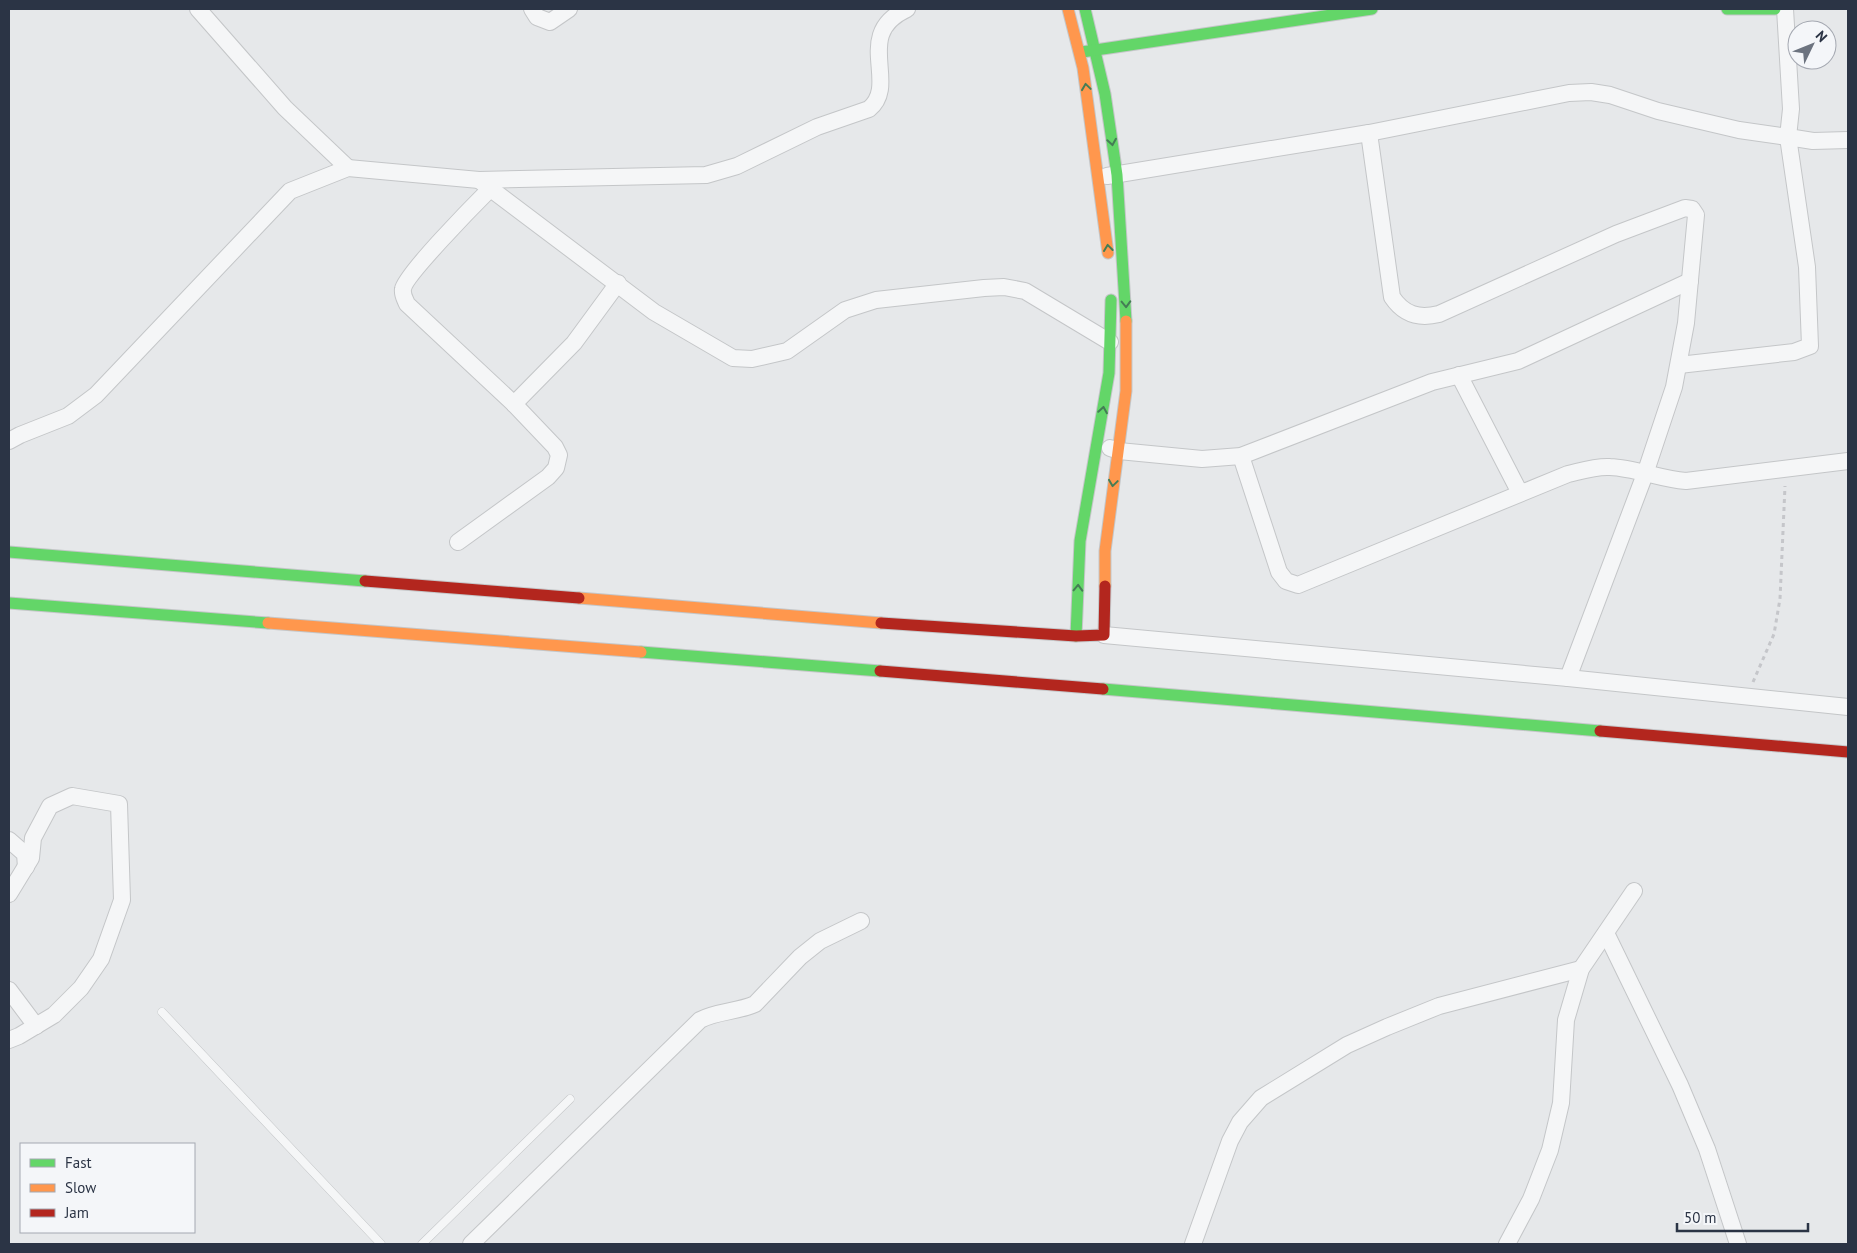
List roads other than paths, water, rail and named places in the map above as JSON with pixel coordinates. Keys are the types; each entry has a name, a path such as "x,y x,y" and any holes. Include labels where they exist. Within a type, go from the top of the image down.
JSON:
{"street":[{"path":"198,9 285,108 348,168"},
{"path":"532,9 537,17 550,22 569,9"},
{"path":"12,433 68,416 96,395 290,191 348,168 484,184 706,174 737,166 817,127 868,110 875,104 879,89 879,36 888,21 907,9"},
{"path":"1068,9 1080,52 1099,176 1109,263"},
{"path":"1076,636 1093,544 1119,451 1126,391 1126,302 1117,175 1096,49 1085,9"},
{"path":"1080,52 1364,9"},
{"path":"1727,9 1775,9"},
{"path":"1679,365 1794,352 1807,349 1810,346 1811,331 1807,267 1788,137 1792,109 1785,9"},
{"path":"1099,176 1117,175 1369,133 1569,93 1591,92 1610,95 1658,111 1739,130 1813,141 1848,140"},
{"path":"1369,133 1392,297 1398,306 1409,314 1426,318 1439,314 1616,234 1689,208 1694,212 1696,219 1690,281 1679,365 1645,474 1568,678"},
{"path":"484,184 618,283 654,312 723,353 742,360 787,351 845,310 869,303 1004,287 1025,292 1110,342"},
{"path":"458,542 548,476 559,462 559,455 555,447 514,404 407,304 402,290 484,184"},
{"path":"1098,444 1119,451 1202,459 1241,456 1432,382 1518,361 1690,281"},
{"path":"514,404 574,343 618,283"},
{"path":"1104,636 1093,544 1098,444 1109,373 1111,293"},
{"path":"1459,375 1520,493"},
{"path":"1241,456 1280,572 1286,581 1298,585 1520,493 1568,474 1591,468 1608,466 1686,481 1848,460"},
{"path":"9,552 863,622 1076,636 1104,636 1568,678 1848,707"},
{"path":"9,603 1036,683 1848,752"},
{"path":"9,894 31,858 33,838 50,806 72,796 119,804 122,900 101,960 81,988 54,1015 9,1040"},
{"path":"9,840 25,854 26,867"},
{"path":"1507,1244 1531,1199 1550,1150 1561,1104 1566,1020 1580,969 1634,891"},
{"path":"471,1244 700,1020 710,1015 746,1008 755,1004 810,948 820,941 861,921"},
{"path":"1606,932 1680,1085 1707,1149 1738,1244"},
{"path":"1193,1244 1230,1141 1240,1122 1261,1098 1347,1046 1387,1027 1439,1006 1580,969"},
{"path":"9,990 36,1026"}],"lane":[{"path":"162,1012 381,1244"},
{"path":"422,1244 570,1099"}]}
